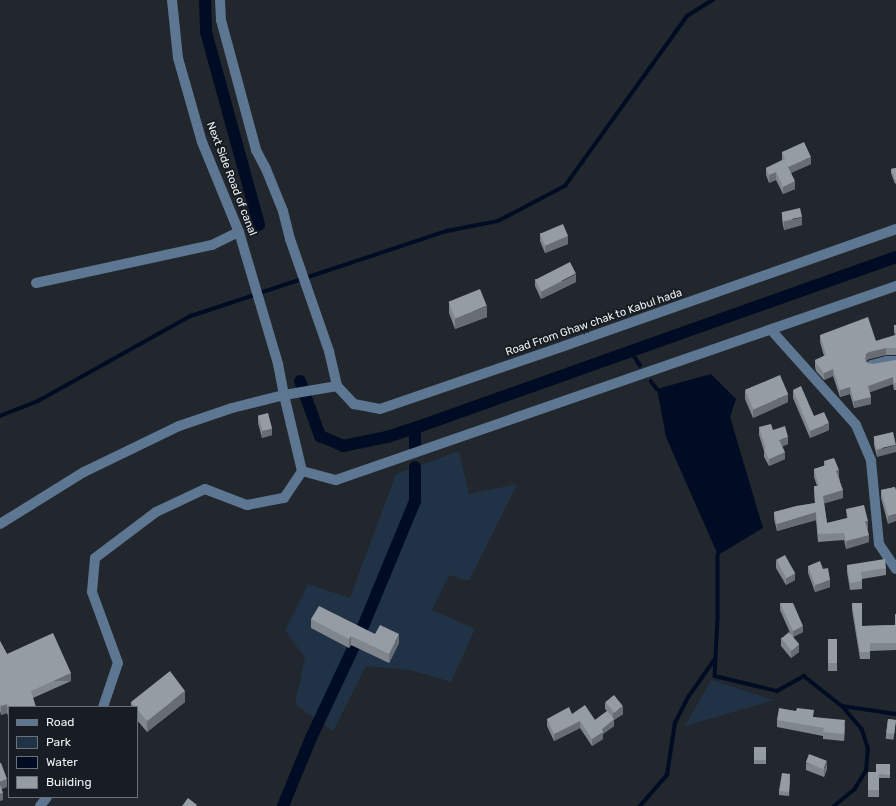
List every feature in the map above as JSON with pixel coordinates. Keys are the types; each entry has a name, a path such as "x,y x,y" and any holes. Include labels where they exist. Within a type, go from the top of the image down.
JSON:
{"street":[{"name":"Next Side Road of canal","path":"172,0 178,58 202,142 239,232 288,394 302,471"},
{"name":"Road From Ghaw chak to Kabul hada","path":"220,0 221,20 256,150 266,169 283,211 290,239 329,351 338,386 354,404 380,409 572,344 896,229"},
{"path":"36,283 212,245 239,232"},
{"path":"103,706 118,663 92,592 95,558 156,512 205,489 247,505 284,498 302,471 336,480 580,397 707,350 772,331 896,286"},
{"path":"772,331 856,425 871,461 879,544 896,569"},
{"path":"871,365 887,360 896,361"},
{"path":"0,524 84,472 179,426 232,408 288,394 338,386"},
{"path":"40,806 46,798"}],"green space":[{"path":"459,451 469,494 517,484 469,581 449,575 432,610 475,629 451,682 411,670 366,666 333,731 295,704 305,658 285,630 308,584 350,598 396,474"},
{"path":"711,680 774,700 685,726"}],"water":[{"path":"711,374 736,399 730,417 763,528 718,555 666,437 657,389"}],"building":[{"path":"804,142 811,157 788,167 795,181 783,187 776,172 769,175 766,168 785,159 782,152"},
{"path":"896,168 896,180 895,180 891,169"},
{"path":"800,208 802,217 784,221 781,212"},
{"path":"563,224 568,236 545,246 540,234"},
{"path":"570,262 576,274 541,291 535,280"},
{"path":"480,289 487,306 455,318 448,302"},
{"path":"868,317 876,341 896,335 896,348 886,348 869,352 866,354 865,359 867,363 873,364 896,360 896,383 894,383 893,377 868,386 871,397 854,401 850,387 840,390 833,369 824,373 815,360 826,355 820,335"},
{"path":"780,375 788,394 753,409 745,390"},
{"path":"801,386 814,416 824,412 829,423 810,431 793,390"},
{"path":"268,413 272,428 262,431 258,416"},
{"path":"771,424 773,430 785,426 788,437 779,440 785,452 769,459 764,449 766,449 759,427"},
{"path":"893,432 896,445 876,449 874,436"},
{"path":"834,458 839,470 836,471 843,490 823,496 827,523 848,518 846,509 864,505 868,521 865,521 869,535 846,541 844,533 818,534 816,512 777,524 774,512 815,503 814,486 819,486 814,469 826,465 824,461"},
{"path":"895,487 896,514 888,516 881,490"},
{"path":"785,555 795,573 786,578 776,560"},
{"path":"885,559 886,568 861,572 862,581 850,583 847,565"},
{"path":"820,561 823,569 828,568 830,580 815,585 808,566"},
{"path":"780,603 793,603 803,626 793,631"},
{"path":"852,603 862,603 862,626 895,625 896,614 896,643 870,643 870,652 860,652"},
{"path":"319,606 375,634 380,625 399,634 389,654 351,636 349,639 311,619"},
{"path":"789,632 799,644 792,651 781,638"},
{"path":"53,633 71,673 31,691 36,706 8,707 7,704 1,706 0,641 7,654"},
{"path":"828,639 837,639 837,663 828,663"},
{"path":"170,671 185,691 147,721 138,710 138,706 134,706 131,702"},
{"path":"614,695 623,706 614,713 605,702"},
{"path":"585,705 595,720 607,711 614,719 602,729 603,732 592,739 580,721 554,734 547,719 569,707 572,714"},
{"path":"779,708 796,711 797,708 814,710 813,717 845,720 844,734 823,732 824,728 777,720"},
{"path":"888,719 896,720 894,734 886,733"},
{"path":"754,747 766,747 766,760 754,760"},
{"path":"809,754 827,761 824,769 806,762"},
{"path":"0,763 7,779 0,782"},
{"path":"876,764 890,764 890,775 879,774 879,772 876,772"},
{"path":"868,772 879,772 879,790 868,790"},
{"path":"782,773 790,774 789,792 779,791"},
{"path":"0,785 3,793 0,794"},
{"path":"188,798 197,805 182,806"}],"waterway":[{"path":"205,0 206,32 259,225"},
{"path":"0,416 38,401 191,316 447,231 498,221 565,186 687,16 713,0"},
{"path":"300,381 320,436 343,446 387,437 896,257"},
{"path":"631,351 640,365"},
{"path":"651,381 657,389"},
{"path":"415,428 415,447"},
{"path":"283,806 311,738 362,629 415,501 415,467"},
{"path":"718,555 718,619 715,676 777,691 804,676 842,706 896,714"},
{"path":"640,806 667,775 675,723 689,696 715,659"},
{"path":"834,806 854,790 866,771 868,749 862,730 842,706"}]}
